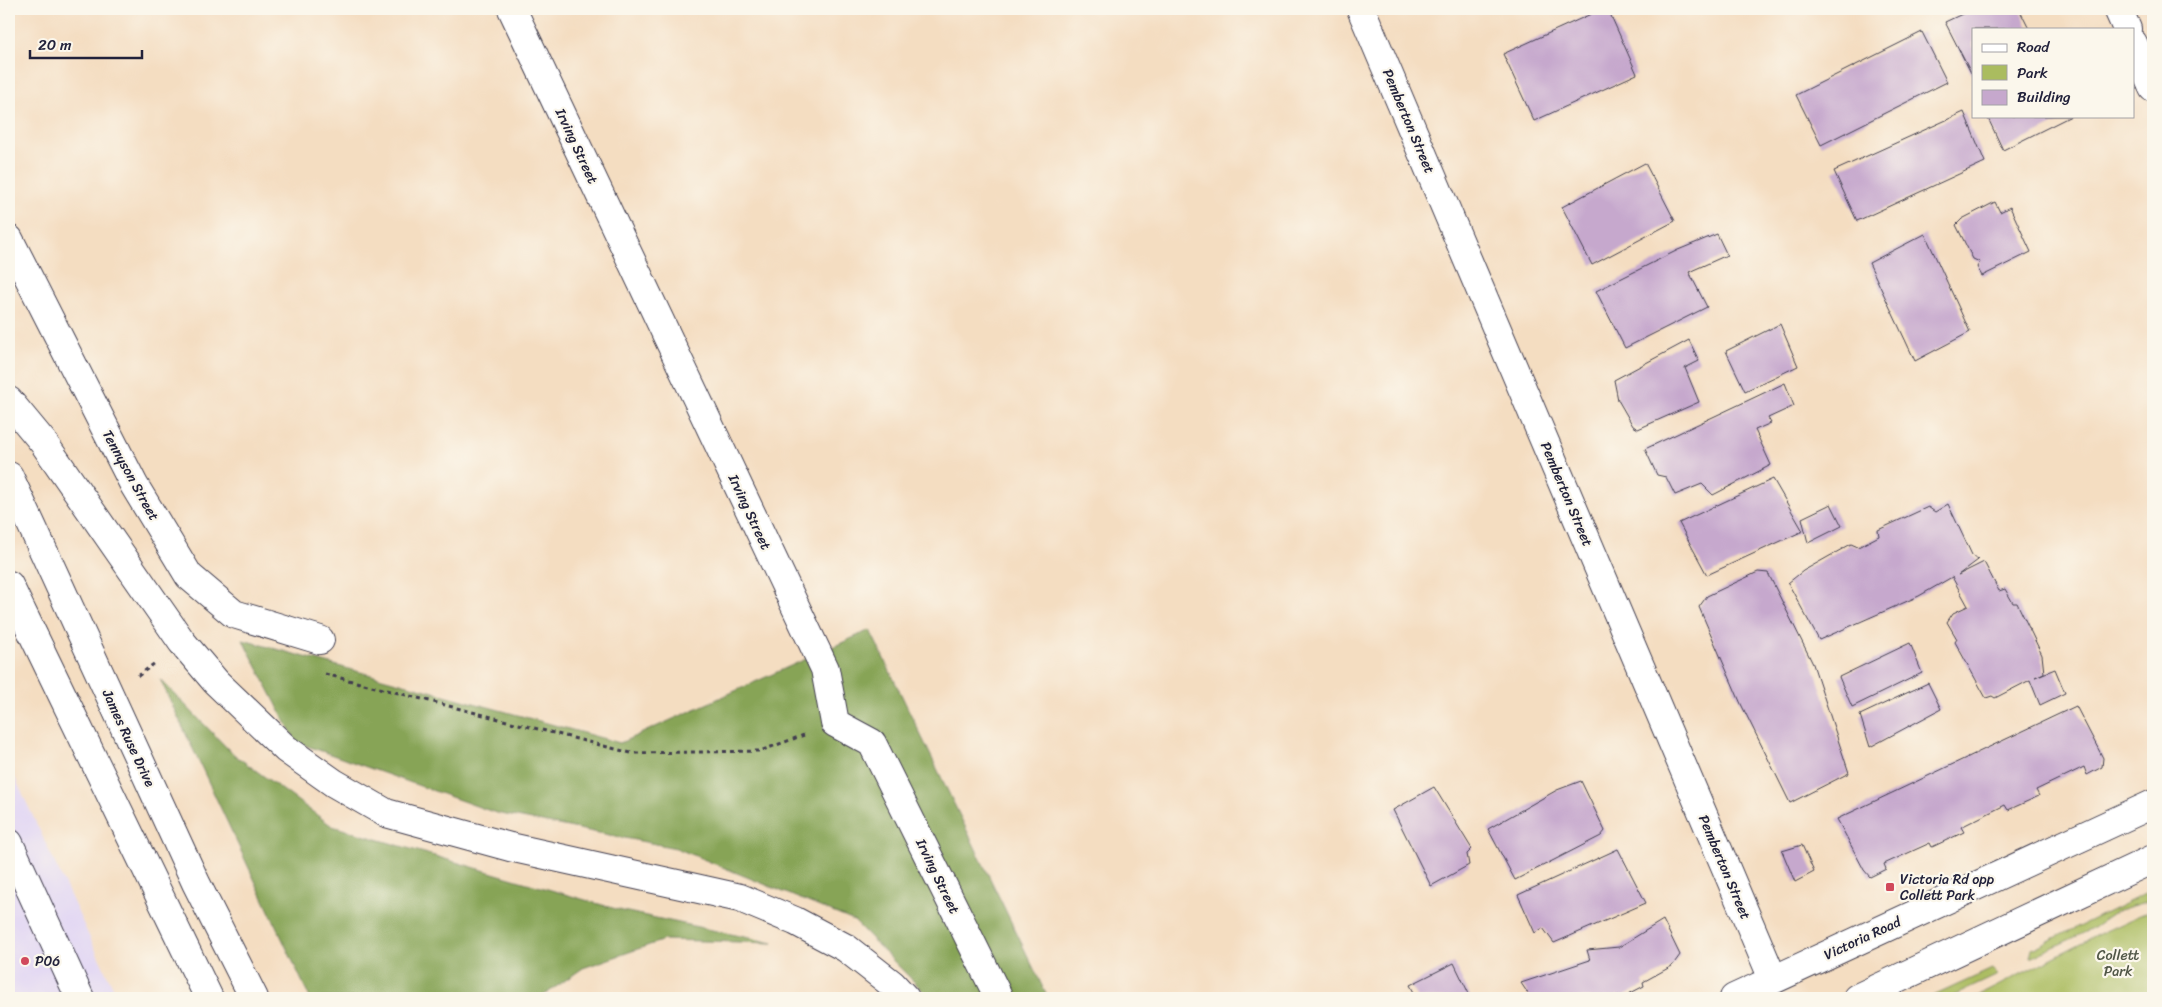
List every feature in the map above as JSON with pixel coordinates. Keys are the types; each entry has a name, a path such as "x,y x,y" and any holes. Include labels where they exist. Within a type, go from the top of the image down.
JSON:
{"main road":[{"name":"Irving Street","path":"512,9 825,669 835,723 872,743 999,998"},
{"name":"Pemberton Street","path":"1361,9 1773,979"},
{"path":"2118,9 2127,28"},
{"path":"2134,45 2153,88"},
{"name":"Tennyson Street","path":"9,239 134,485 189,576 234,614 320,640"},
{"path":"9,401 43,442 182,642 216,682 286,749 334,784 386,813 510,847 740,898 795,921 846,948 892,984 905,998"},
{"name":"James Ruse Drive","path":"9,476 196,883 254,998"},
{"path":"9,585 209,998"},
{"name":"Victoria Road","path":"1734,998 2153,804"},
{"path":"9,843 80,998"},
{"path":"1857,998 2153,859"}],"path":[{"path":"320,640 324,674 631,753 760,751 835,723"}],"shaded area":[{"path":"9,765 118,998 9,998"}],"green space":[{"path":"870,630 1048,998 930,998 854,921 676,848 496,813 296,742 243,640 620,743"},
{"path":"160,679 232,753 332,826 623,911 773,943 664,940 583,968 540,998 310,998"},
{"path":"2153,890 2153,900 2119,910 2090,930 2030,958 2032,949"},
{"name":"Collett Park","path":"2153,909 2153,998 1974,998 2097,935"},
{"path":"1992,969 1998,975 1949,998 1929,998"}],"building":[{"path":"1602,9 1608,9 1637,74 1534,121 1503,54"},
{"path":"1973,9 2019,9 2028,28 1972,28 1971,73 1945,22"},
{"path":"1922,32 1947,82 1821,145 1796,95"},
{"path":"1964,112 1985,162 1857,221 1834,171"},
{"path":"1988,118 2067,118 2003,150"},
{"path":"1645,163 1675,221 1592,265 1562,207"},
{"path":"1995,202 2000,212 2010,207 2031,252 1982,276 1977,267 1980,262 1973,259 1956,225 1962,219"},
{"path":"1717,234 1727,255 1689,272 1707,307 1625,348 1596,291 1678,250"},
{"path":"1925,234 1970,332 1915,361 1869,263"},
{"path":"1780,324 1798,366 1745,391 1726,351"},
{"path":"1689,340 1699,361 1685,368 1699,402 1638,429 1633,426 1618,400 1614,380"},
{"path":"1785,383 1794,406 1768,418 1771,423 1755,430 1771,465 1713,495 1702,484 1675,495 1666,477 1657,475 1645,449"},
{"path":"1773,479 1803,531 1707,575 1679,523"},
{"path":"1831,504 1842,526 1808,543 1802,518"},
{"path":"1948,504 1972,555 1978,560 1958,575 1984,562 1999,591 2005,589 2013,603 2017,603 2042,655 2044,673 2035,677 2055,669 2065,693 2040,705 2030,680 1995,698 1992,696 1986,698 1955,642 1957,639 1947,622 1953,613 1968,606 1952,577 1919,596 1819,640 1788,583 1803,571 1851,544 1858,547 1879,536 1878,530 1928,507 1935,512"},
{"path":"1758,572 1768,573 1813,664 1849,773 1790,803 1741,704 1699,607 1707,596"},
{"path":"1910,643 1922,673 1852,707 1839,677"},
{"path":"1928,683 1941,709 1870,747 1860,715"},
{"path":"2076,706 2103,758 2102,767 2087,775 2084,767 2036,790 2039,796 2008,810 2005,805 1961,827 1964,832 1932,847 1930,843 1884,864 1886,869 1870,877 1864,870 1837,819"},
{"path":"1581,781 1605,831 1601,836 1515,880 1488,829 1557,790"},
{"path":"1434,787 1472,849 1467,854 1469,865 1431,886 1393,810"},
{"path":"1802,845 1814,872 1795,882 1782,851"},
{"path":"1618,849 1646,903 1554,943 1543,928 1535,933 1518,895"},
{"path":"1663,920 1680,955 1672,966 1643,982 1644,986 1621,998 1618,995 1614,998 1531,998 1521,983 1590,960 1587,950 1619,947"},
{"path":"1454,963 1471,998 1417,998 1410,985"}],"place":[{"name":"Victoria Rd opp Collett Park","path":"1890,887"},
{"name":"P06","path":"25,961"}]}
